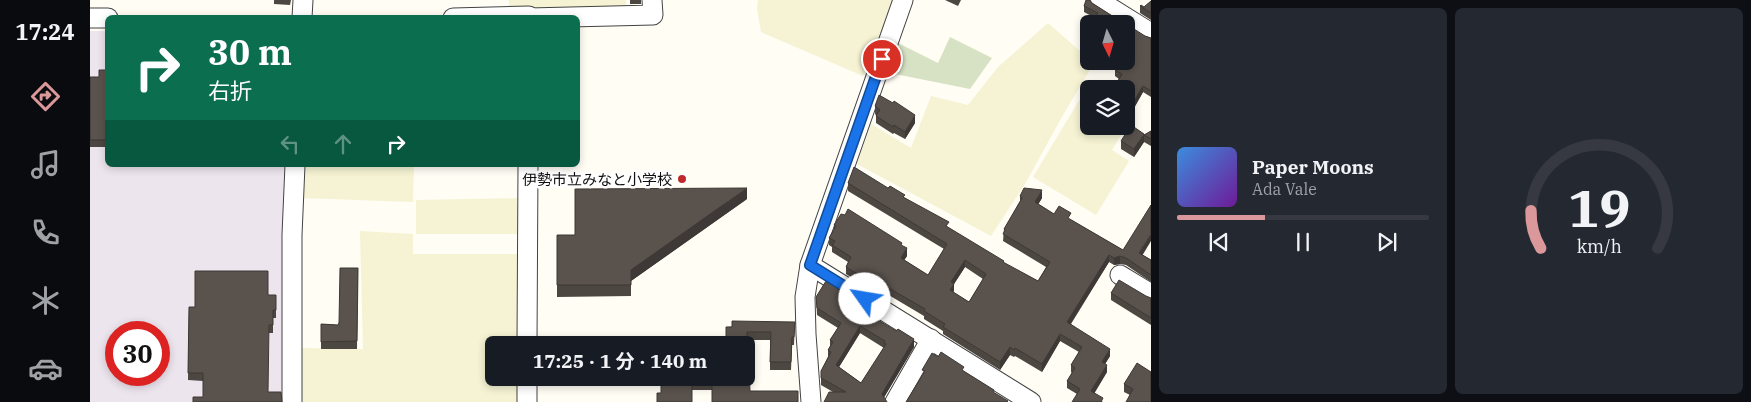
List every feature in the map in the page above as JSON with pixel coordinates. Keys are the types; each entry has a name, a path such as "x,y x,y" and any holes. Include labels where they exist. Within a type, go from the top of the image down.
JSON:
{"street":[{"path":"302,15 303,0"},
{"path":"580,16 653,15 652,0"},
{"path":"811,402 806,324 806,296 810,265 902,0"},
{"path":"1098,0 1151,32"},
{"path":"90,18 105,18"},
{"path":"292,402 292,235 295,167"},
{"path":"528,167 528,336"},
{"path":"810,265 1031,402"},
{"path":"1120,275 1151,294"},
{"path":"895,402 930,339"},
{"path":"527,386 527,402"}],"shaded area":[{"path":"509,0 626,0 626,10 509,10"},
{"path":"758,0 902,0 897,1 863,76 761,32 757,9"},
{"path":"1048,23 1080,51 1080,70 1090,70 1084,80 1080,80 1080,86 1025,184 991,236 857,164 871,124 911,148 931,96 968,105 998,67"},
{"path":"90,31 105,31 105,167 288,167 284,402 90,402"},
{"path":"1080,99 1080,135 1121,135 1112,150 1129,161 1096,215 1033,177"},
{"path":"302,167 414,167 413,202 301,198"},
{"path":"523,198 523,234 416,234 416,200"},
{"path":"360,231 413,234 413,254 522,254 522,336 485,336 485,386 521,386 521,402 301,402 300,348 363,349"}],"green space":[{"path":"950,37 992,58 970,89 885,72 894,41 938,63"}],"building":[{"path":"1086,0 1090,0 1111,15 1097,15 1098,13 1084,6"},
{"path":"1151,1 1151,13 1140,6 1144,7"},
{"path":"1135,30 1151,38 1151,91 1143,86 1135,100 1135,80 1118,80 1122,74 1115,70 1135,70"},
{"path":"99,70 105,70 105,140 90,140 90,77 99,77"},
{"path":"879,95 893,103 894,101 915,115 905,132 876,116 880,110 875,106"},
{"path":"1135,128 1144,134 1134,149 1121,141 1125,135 1135,135"},
{"path":"1151,131 1151,139 1144,135"},
{"path":"854,167 888,188 890,186 905,195 903,197 949,222 946,226 1003,262 1038,281 1050,262 1003,234 1022,198 1020,196 1024,188 1042,190 1035,202 1054,214 1059,206 1071,213 1068,218 1123,250 1151,205 1151,234 1139,253 1151,260 1151,275 1126,258 1120,256 1114,258 1109,255 1067,322 1110,349 1102,362 1107,365 1091,391 1103,398 1101,402 1072,402 1080,389 1067,381 1075,368 1071,365 1082,347 1060,334 1042,364 1010,347 1000,362 943,327 945,324 924,311 925,309 887,287 885,291 846,267 851,257 832,245 835,241 829,238 841,214 845,215 848,209 902,243 901,245 907,248 901,258 928,275 947,244 848,183","holes":["965,260 986,274 969,302 950,290 954,284 951,282"]},
{"path":"747,188 631,270 631,285 557,285 557,235 575,235 575,189"},
{"path":"340,268 358,268 357,341 321,342 321,324 338,325 339,323"},
{"path":"195,271 268,271 268,295 276,295 276,310 273,310 273,325 269,325 268,392 281,392 282,402 193,402 193,397 203,397 203,373 188,373 189,307 195,307"},
{"path":"1119,280 1151,298 1151,318 1111,293"},
{"path":"826,281 874,311 871,316 914,339 882,394 887,402 824,402 829,392 846,392 821,378 821,371 831,352 828,350 833,342 830,340 841,323 817,308 816,297","holes":["860,326 885,341 884,343 886,344 861,383 836,365"]},
{"path":"732,321 795,322 791,362 770,362 771,332 747,332 747,336 726,336 726,327 732,327"},
{"path":"941,352 964,367 962,370 1008,401 906,402 925,371 922,370 932,353 938,357"},
{"path":"1137,363 1151,372 1151,402 1126,402 1133,389 1124,384"},
{"path":"661,386 692,386 692,402 657,402 657,393 661,393"},
{"path":"712,386 750,386 750,391 798,391 798,402 712,402"}],"place":[{"name":"伊勢市立みなと小学校","path":"682,179"}],"route":[{"path":"865,299 810,265 882,59"}]}
